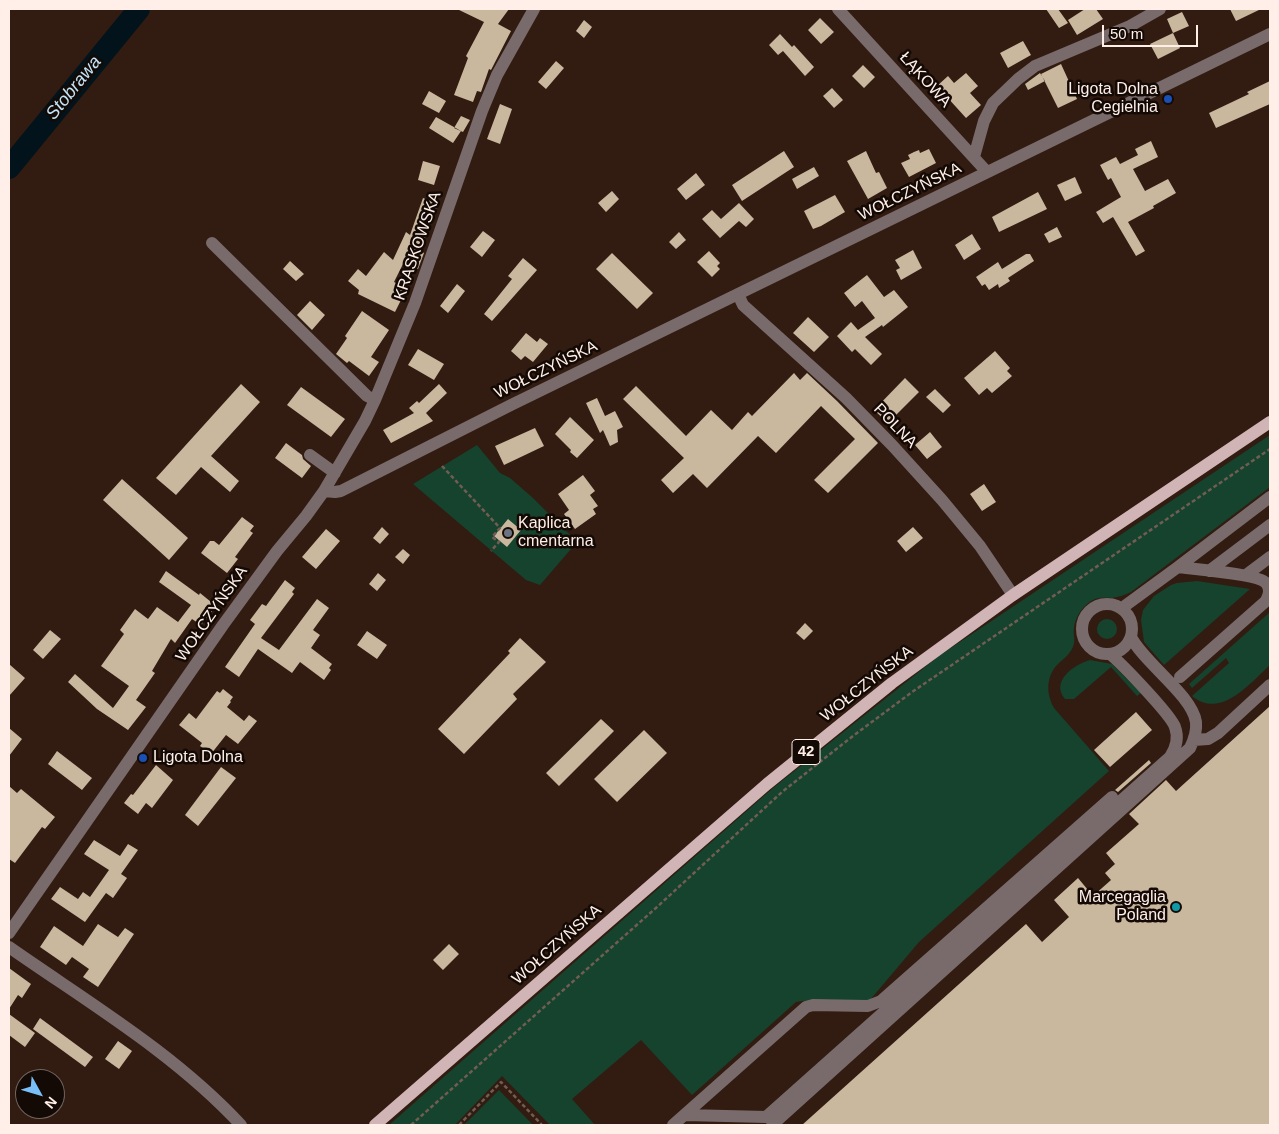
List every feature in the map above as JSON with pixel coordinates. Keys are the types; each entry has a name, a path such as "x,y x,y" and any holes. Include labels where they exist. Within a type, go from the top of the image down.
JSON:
{"main road":[{"name":"WOŁCZYŃSKA","path":"375,1125 767,784 892,683 1013,595 1270,422"}],"street":[{"name":"KRASKOWSKA","path":"324,490 376,400 415,303 482,111 497,75 534,9"},
{"name":"ŁĄKOWA","path":"838,9 987,172"},
{"path":"974,157 984,121 993,103 1018,79 1035,66 1130,26 1160,9"},
{"name":"WOŁCZYŃSKA","path":"9,933 223,625 324,490 341,491 485,418 1270,34"},
{"path":"212,243 367,396 376,400"},
{"name":"POLNA","path":"738,294 743,304 846,398 892,445 942,500 974,539 1013,595"},
{"path":"310,455 335,473"},
{"path":"1122,608 1270,497"},
{"path":"1209,571 1270,525"},
{"path":"1246,575 1270,557"},
{"path":"1178,567 1246,575 1262,580 1266,583 1269,590 1266,601 1180,677"},
{"path":"685,1114 766,1117 1170,757 1178,739 1173,722 1117,659 1110,654 1090,649 1082,636 1081,628 1087,613 1100,604 1122,608 1131,622 1131,637 1135,645 1171,683 1192,710 1196,722 1194,740 1190,748 1166,772 772,1125"},
{"path":"1110,654 1123,648 1131,637"},
{"path":"1194,740 1212,737 1270,685"},
{"path":"673,1125 806,1007 813,1005 868,1006 882,1001 1178,739"},
{"path":"9,947 165,1055 199,1084 241,1125"}],"path":[{"path":"411,1125 650,913 782,792 849,739 912,692 1270,449"},
{"path":"442,466 500,528 492,537 499,542 491,551"},
{"path":"459,1125 501,1082 542,1125"}],"green space":[{"path":"1270,435 1270,487 1131,592 1117,597 1093,600 1083,608 1078,616 1074,628 1073,647 1053,670 1049,680 1048,686 1051,703 1109,771 919,942 870,1000 796,1002 692,1095 641,1040 572,1099 595,1125 550,1125 502,1076 455,1125 389,1125 773,788 939,656"},
{"path":"477,445 500,473 510,478 533,498 577,542 540,585 526,580 413,484"},
{"path":"1197,581 1250,589 1164,665 1144,642 1141,620 1143,610 1154,596 1171,585"},
{"path":"1270,612 1270,665 1244,689 1224,701 1214,704 1203,702 1192,696 1229,663 1226,658 1192,688 1189,684"},
{"path":"1103,619 1111,619 1117,625 1117,633 1111,639 1103,639 1097,633 1097,625"},
{"path":"1090,660 1112,664 1141,693 1137,696 1111,667 1074,699 1065,699 1061,693 1060,686 1062,680 1077,665"},
{"path":"499,1090 533,1125 464,1125"}],"building":[{"path":"457,9 509,9 498,24 511,31 491,70 489,69 481,92 477,91 473,102 454,95 468,58 466,56 484,22"},
{"path":"1046,9 1058,9 1068,23 1059,28"},
{"path":"1085,9 1096,9 1103,19 1077,35 1068,20"},
{"path":"1230,9 1261,9 1236,21"},
{"path":"1182,12 1189,26 1173,33 1167,19"},
{"path":"820,18 834,32 821,44 808,30"},
{"path":"584,20 592,27 584,38 576,31"},
{"path":"1173,33 1180,48 1158,59 1150,44"},
{"path":"780,34 792,47 794,45 814,67 805,76 783,51 778,55 769,45"},
{"path":"1023,41 1031,55 1008,68 1000,53"},
{"path":"556,61 564,68 546,89 538,82"},
{"path":"1061,64 1077,99 1058,108 1041,74"},
{"path":"863,65 875,77 864,88 852,76"},
{"path":"966,73 978,86 970,93 981,105 966,118 937,86 948,76 954,83"},
{"path":"1040,73 1045,81 1028,90 1025,84"},
{"path":"1270,81 1270,104 1216,128 1209,113 1249,94 1247,92"},
{"path":"832,88 843,100 834,108 823,96"},
{"path":"429,91 446,101 439,113 422,104"},
{"path":"500,104 512,109 500,144 487,139"},
{"path":"461,116 470,120 463,132 454,128"},
{"path":"436,117 461,131 453,143 429,128"},
{"path":"1151,141 1158,157 1133,169 1145,191 1168,179 1176,193 1128,222 1145,251 1136,256 1113,217 1103,223 1096,212 1121,197 1111,178 1108,180 1100,165 1116,157 1120,164 1138,155 1135,149"},
{"path":"929,149 936,163 909,177 901,163 910,159 908,155 919,150 920,153"},
{"path":"784,151 794,167 742,201 732,185"},
{"path":"866,151 876,173 879,172 887,188 868,199 847,161"},
{"path":"423,161 440,166 434,185 418,180"},
{"path":"814,167 819,176 797,189 792,179"},
{"path":"696,173 705,185 686,200 677,189"},
{"path":"1075,177 1082,193 1065,201 1057,185"},
{"path":"612,191 619,199 606,212 598,203"},
{"path":"1038,192 1047,209 999,232 992,217"},
{"path":"835,195 845,212 813,229 804,211"},
{"path":"423,198 438,204 420,251 424,253 418,269 404,262 394,282 407,288 395,312 358,294 359,290 348,281 358,269 366,276 384,252 393,260 406,232 410,235"},
{"path":"739,203 754,219 746,227 739,221 720,238 702,219 712,210 721,219"},
{"path":"1057,227 1062,237 1049,243 1044,234"},
{"path":"483,231 495,240 482,257 470,247"},
{"path":"679,232 686,240 676,249 669,242"},
{"path":"972,234 981,249 964,260 955,245"},
{"path":"913,250 922,268 901,280 896,270 900,268 895,260"},
{"path":"709,251 720,263 717,266 720,269 712,277 697,262"},
{"path":"612,253 653,293 637,309 596,269"},
{"path":"1026,254 1030,254 1034,261 1008,278 1010,281 999,288 998,284 989,290 985,284 982,286 976,277 998,262 1002,269"},
{"path":"523,258 537,270 492,321 484,314 512,279 508,276"},
{"path":"290,261 304,274 296,281 283,269"},
{"path":"867,275 884,297 894,290 908,307 883,327 882,325 865,337 882,354 871,365 855,349 852,352 837,336 851,322 858,330 875,318 862,301 855,307 844,293"},
{"path":"457,284 465,291 448,313 440,306"},
{"path":"310,301 325,315 312,330 297,315"},
{"path":"362,311 389,330 371,357 379,362 369,376 336,354 347,338 345,336"},
{"path":"808,317 829,337 814,352 793,333"},
{"path":"526,333 537,342 540,338 548,344 533,362 525,356 521,360 511,351"},
{"path":"418,349 444,364 434,380 408,365"},
{"path":"995,351 1010,368 1007,371 1012,376 992,393 987,388 979,395 964,378"},
{"path":"794,373 800,380 807,373 878,443 828,493 814,480 855,439 821,406 776,453 758,436 707,488 693,474 673,493 661,480 684,458 623,399 636,386 686,436 711,410 732,430 748,412 752,416"},
{"path":"905,378 919,392 888,423 874,410"},
{"path":"241,384 260,402 211,456 239,481 230,492 201,467 176,495 156,478"},
{"path":"439,384 447,393 426,413 433,421 391,443 383,430 414,413 409,408 417,401 419,403"},
{"path":"301,387 345,419 331,437 287,405"},
{"path":"935,389 951,405 943,413 926,397"},
{"path":"597,398 605,416 615,411 623,427 617,430 618,442 610,446 603,430 600,433 586,403"},
{"path":"570,417 594,440 577,458 555,434"},
{"path":"535,428 544,446 504,465 495,446"},
{"path":"930,432 942,447 927,459 915,445"},
{"path":"286,443 302,455 303,459 311,466 302,478 275,458"},
{"path":"583,475 595,491 590,495 598,506 593,509 596,514 575,529 564,514 569,510 558,494"},
{"path":"122,479 188,538 169,560 103,500"},
{"path":"984,484 996,502 982,511 970,494"},
{"path":"242,517 254,526 250,531 253,533 235,557 238,559 227,573 201,553 210,541 214,541 219,545"},
{"name":"Kaplica cmentarna","path":"508,519 521,530 507,547 494,536"},
{"path":"382,527 389,534 380,544 373,538"},
{"path":"913,527 923,538 906,552 897,541"},
{"path":"326,529 340,541 316,569 302,557"},
{"path":"403,549 410,555 403,564 395,557"},
{"path":"166,571 216,606 201,625 192,619 175,643 171,639 152,671 155,673 136,700 146,707 128,730 97,709 68,682 75,674 113,708 129,686 101,666 124,634 120,630 135,609 148,619 157,607 178,622 191,605 159,582"},
{"path":"378,573 386,580 377,591 369,584"},
{"path":"285,580 295,588 292,592 294,594 261,638 279,650 317,599 329,608 313,630 320,635 311,648 332,664 329,668 331,670 324,680 300,662 292,673 258,649 239,677 225,667 255,624 250,620 262,604 266,606"},
{"path":"805,623 813,631 804,640 796,633"},
{"path":"50,630 61,639 43,659 33,650"},
{"path":"367,631 387,645 377,659 357,645"},
{"path":"520,638 546,662 513,694 517,699 464,754 438,729 510,653 508,651"},
{"path":"9,664 25,678 9,696"},
{"path":"223,689 233,697 227,707 244,721 249,715 257,721 238,744 226,735 211,754 200,746 202,743 179,725 189,713 196,719 217,691 220,693"},
{"name":"Marcegaglia Poland","path":"1270,706 1270,1125 802,1125 1026,924 1042,942 1069,917 1054,900 1078,878 1093,896 1111,880 1105,873 1115,864 1106,853 1139,824 1129,814 1166,780 1176,791"},
{"path":"1136,712 1152,730 1110,767 1094,750"},
{"path":"601,719 614,731 559,786 546,773"},
{"path":"9,728 22,739 9,756"},
{"path":"644,730 667,753 617,802 594,779"},
{"path":"57,751 92,778 82,790 48,764"},
{"path":"1149,760 1151,763 1118,792 1115,790"},
{"path":"156,765 173,780 152,808 146,803 138,814 124,803 131,794 133,795"},
{"path":"221,767 236,778 198,826 185,815"},
{"path":"9,786 17,793 21,789 55,817 45,829 42,827 15,863 9,859"},
{"path":"94,840 120,856 128,844 138,850 121,874 127,878 113,898 106,893 85,922 51,899 60,887 78,899 83,892 90,897 109,870 84,854"},
{"path":"98,924 118,937 125,928 134,934 98,987 83,977 89,969 72,957 66,965 40,947 54,926 83,946"},
{"path":"449,944 459,954 443,970 433,960"},
{"path":"9,968 31,984 22,998 18,995 9,1009"},
{"path":"9,1014 35,1033 25,1047 9,1035"},
{"path":"40,1018 93,1057 85,1067 33,1029"},
{"path":"118,1041 132,1051 119,1069 105,1059"}],"waterway":[{"name":"Stobrawa","path":"9,168 139,9"}],"place":[{"name":"Ligota Dolna Cegielnia","path":"1168,99"},
{"name":"Kaplica cmentarna","path":"508,533"},
{"name":"Ligota Dolna","path":"143,758"},
{"name":"Marcegaglia Poland","path":"1176,907"}]}
